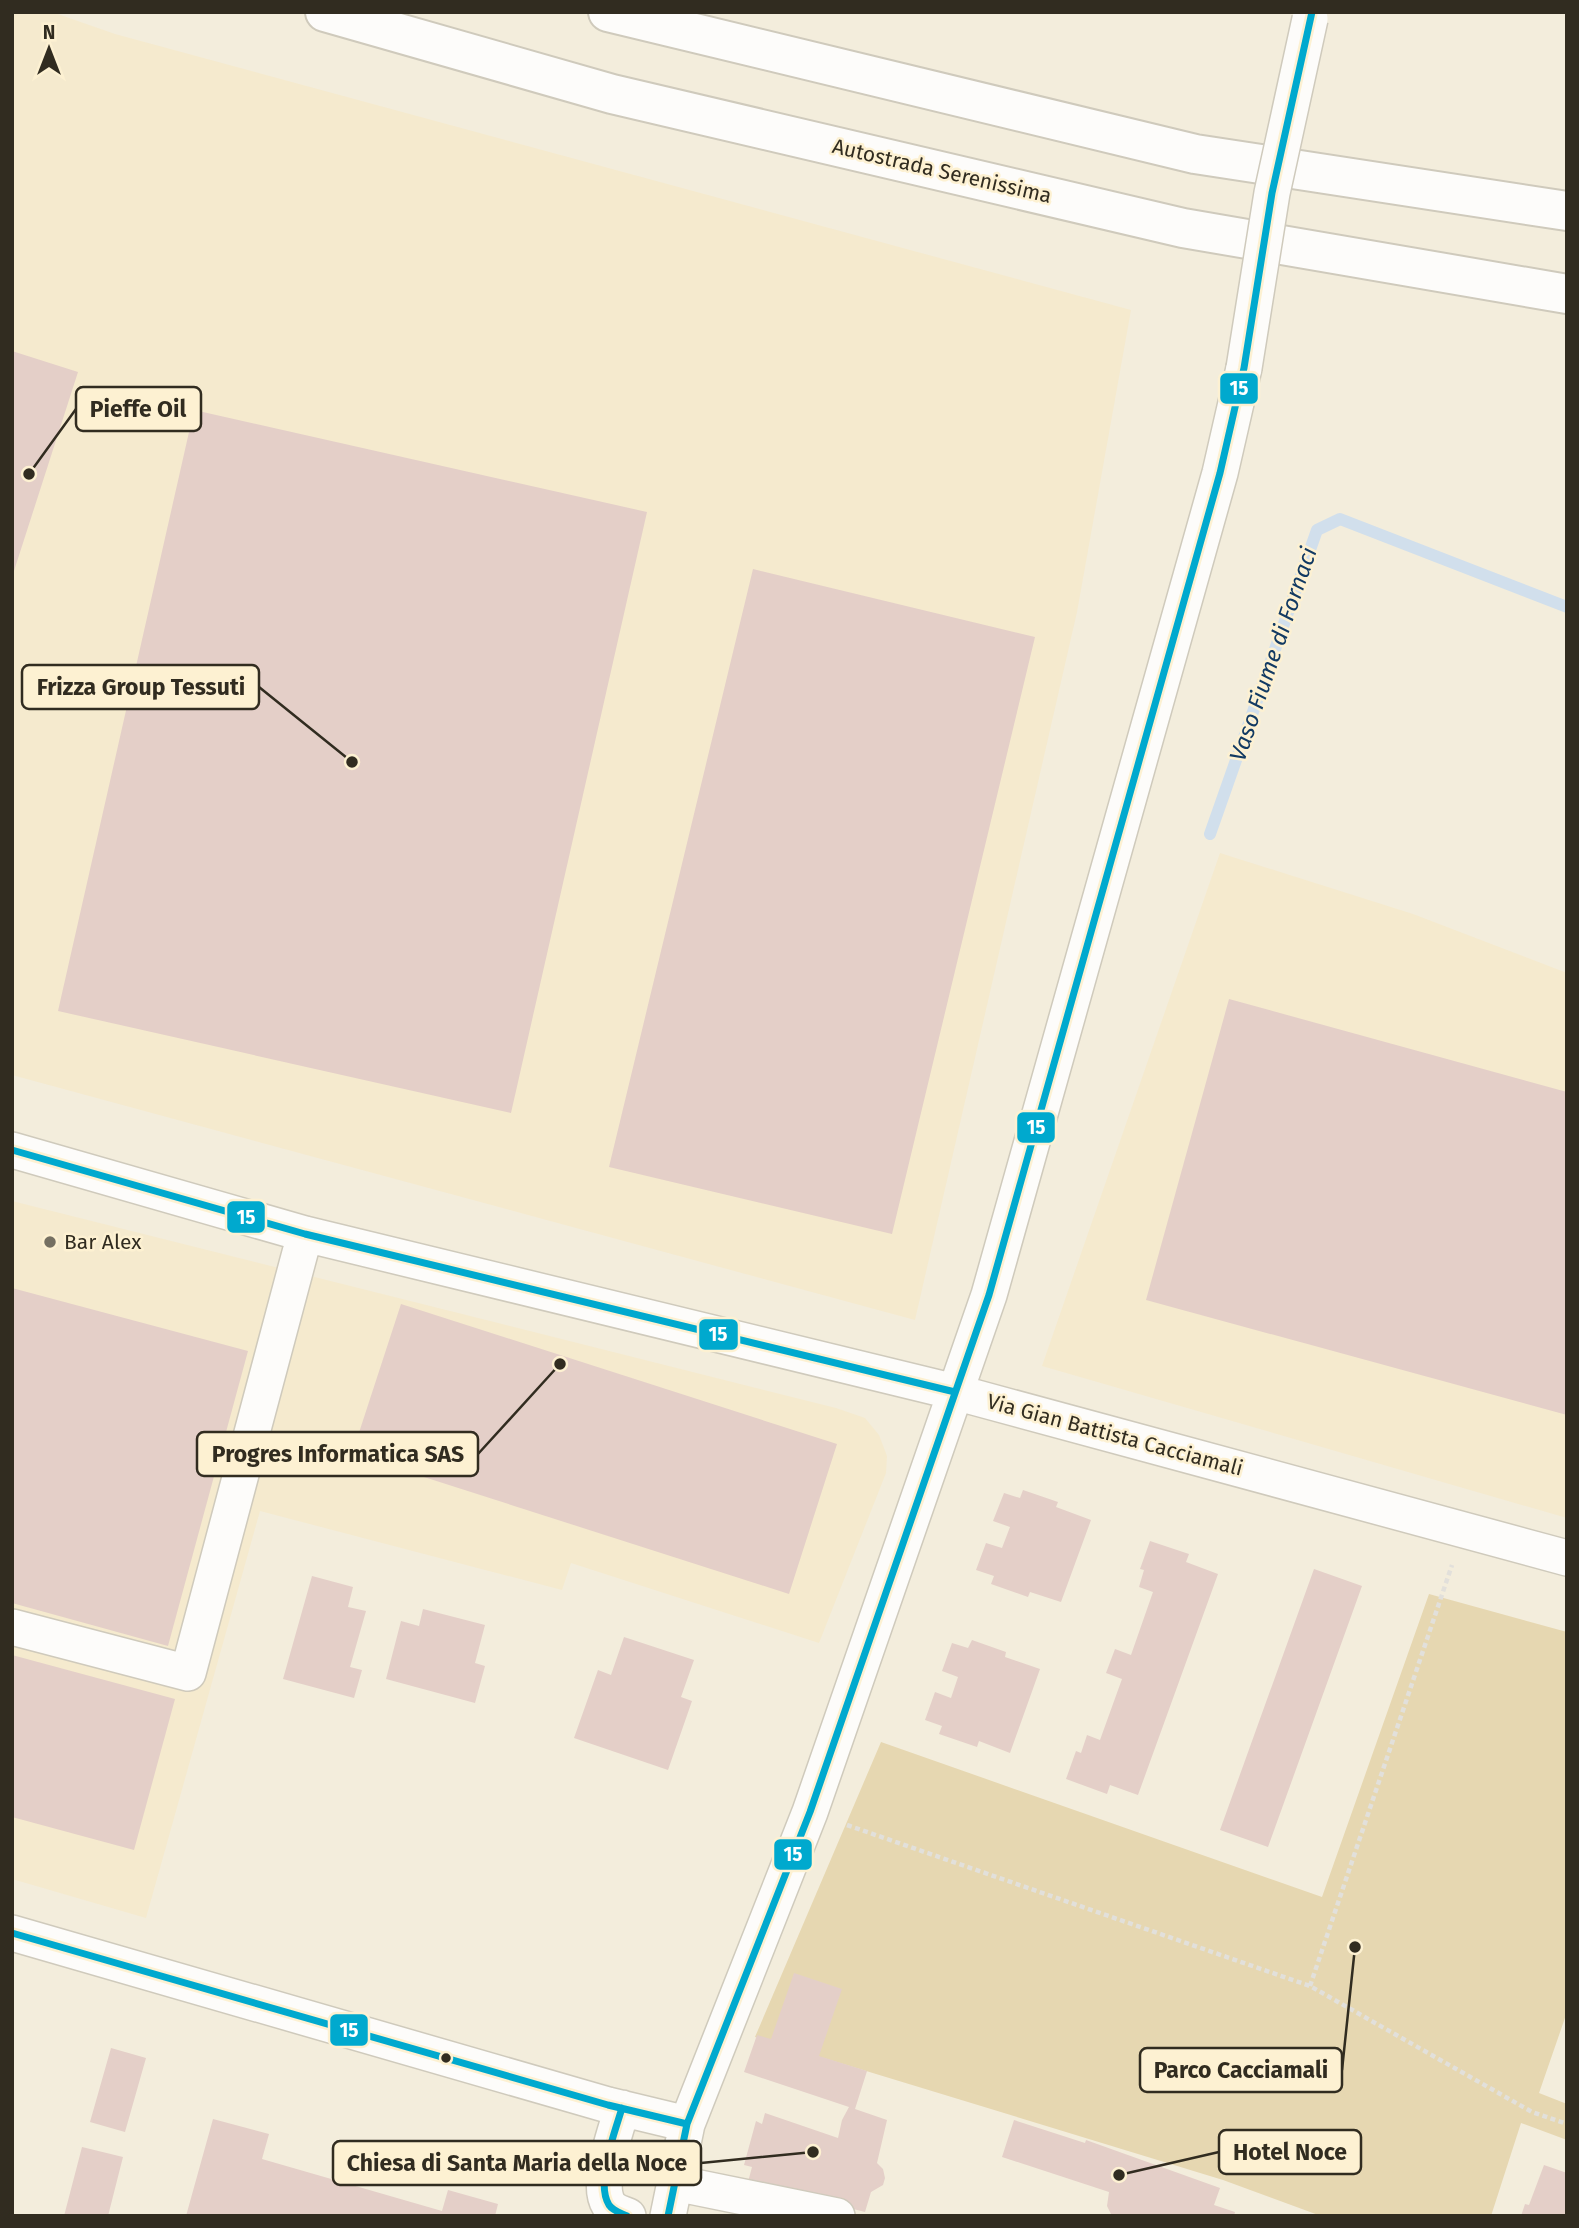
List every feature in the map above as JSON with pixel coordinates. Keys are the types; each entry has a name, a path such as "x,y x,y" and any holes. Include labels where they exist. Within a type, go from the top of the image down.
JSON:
{"highway":[{"name":"Autostrada Serenissima","path":"325,12 612,94 1183,228 1567,294"},
{"path":"608,12 1195,153 1567,211"}],"street":[{"path":"837,2216 671,2199 687,2124 810,1812 989,1295 1220,473 1244,368 1272,192 1311,16"},
{"name":"Via Gian Battista Cacciamali","path":"12,1150 305,1234 955,1392 1567,1558"},
{"path":"12,1628 188,1672 305,1234"},
{"path":"12,1933 622,2108 687,2124"},
{"path":"622,2108 607,2163 604,2192 608,2204 615,2212 628,2216"}],"path":[{"path":"1310,1986 1463,1528"},
{"path":"810,1812 1310,1986 1532,2112 1567,2124"}],"shaded area":[{"path":"12,12 52,12 115,34 1131,310 1077,612 915,1320 12,1075"},
{"path":"1220,853 1413,914 1567,973 1567,1518 1042,1366"},
{"path":"12,1201 836,1408 865,1418 879,1435 887,1456 886,1473 819,1643 571,1563 562,1590 260,1511 146,1918 12,1879"},
{"path":"1429,1594 1567,1632 1567,2012 1539,2093 1567,2104 1567,2140 1521,2123 1491,2216 1321,2216 1223,2180 755,2037 881,1742 1322,1897"}],"building":[{"path":"12,351 78,372 13,574 12,573"},
{"path":"194,410 647,512 511,1113 58,1011"},
{"path":"753,569 1035,637 892,1234 609,1167"},
{"path":"1229,999 1567,1092 1567,1415 1146,1300"},
{"path":"12,1288 248,1351 168,1646 12,1603"},
{"path":"401,1304 837,1444 789,1594 352,1454"},
{"path":"1023,1490 1058,1502 1056,1507 1091,1520 1061,1602 1030,1592 1028,1597 991,1584 994,1576 976,1570 986,1543 1002,1548 1010,1527 993,1521 1004,1493 1020,1498"},
{"path":"1150,1541 1189,1554 1186,1562 1218,1574 1138,1795 1110,1785 1107,1794 1066,1779 1076,1751 1081,1753 1087,1735 1100,1740 1122,1679 1106,1673 1115,1649 1131,1655 1153,1592 1139,1587 1144,1570 1140,1569"},
{"path":"1314,1569 1362,1586 1268,1847 1220,1830"},
{"path":"312,1576 353,1587 348,1607 366,1611 350,1667 362,1670 354,1698 283,1679"},
{"path":"423,1609 485,1625 475,1663 485,1666 475,1703 386,1679 401,1621 419,1626"},
{"path":"624,1637 694,1660 681,1697 692,1701 668,1770 574,1738 598,1670 611,1675"},
{"path":"972,1640 1006,1652 1005,1657 1040,1669 1010,1753 979,1741 977,1747 939,1734 942,1726 925,1720 935,1692 951,1698 958,1677 942,1671 952,1643 968,1648"},
{"path":"12,1655 175,1699 134,1850 12,1817"},
{"path":"794,1973 842,1989 819,2056 867,2071 855,2109 887,2120 877,2163 883,2169 885,2178 883,2185 871,2192 865,2212 748,2182 752,2167 744,2165 756,2121 762,2124 765,2113 838,2138 842,2120 849,2107 744,2072 757,2035 771,2039"},
{"path":"111,2048 146,2058 125,2132 90,2122"},
{"path":"213,2119 269,2134 262,2159 442,2211 448,2190 498,2204 495,2216 186,2216"},
{"path":"1014,2120 1085,2143 1086,2140 1220,2188 1214,2205 1235,2212 1234,2216 1112,2216 1107,2206 1109,2192 1002,2157"},
{"path":"82,2147 123,2157 108,2216 64,2216"},
{"path":"1544,2165 1567,2173 1567,2216 1521,2216 1525,2204 1529,2205"}],"waterway":[{"name":"Vaso Fiume di Fornaci","path":"1210,834 1317,530 1340,519 1567,607"}],"transit line":[{"name":"15","path":"668,2216 687,2124 810,1812 989,1295 1220,473 1244,368 1272,193 1312,12"},
{"name":"15","path":"12,1150 305,1234 955,1392"},
{"name":"15","path":"12,1933 608,2105 687,2124"},
{"name":"15","path":"622,2108 608,2157 604,2184 609,2205 627,2216"}],"place":[{"name":"Pieffe Oil","path":"29,474"},
{"name":"Frizza Group Tessuti","path":"352,762"},
{"name":"Bar Alex","path":"50,1242"},
{"name":"Progres Informatica SAS","path":"560,1364"},
{"name":"Parco Cacciamali","path":"1355,1947"},
{"name":"Chiesa di Santa Maria della Noce","path":"813,2152"},
{"name":"Hotel Noce","path":"1119,2175"}]}
